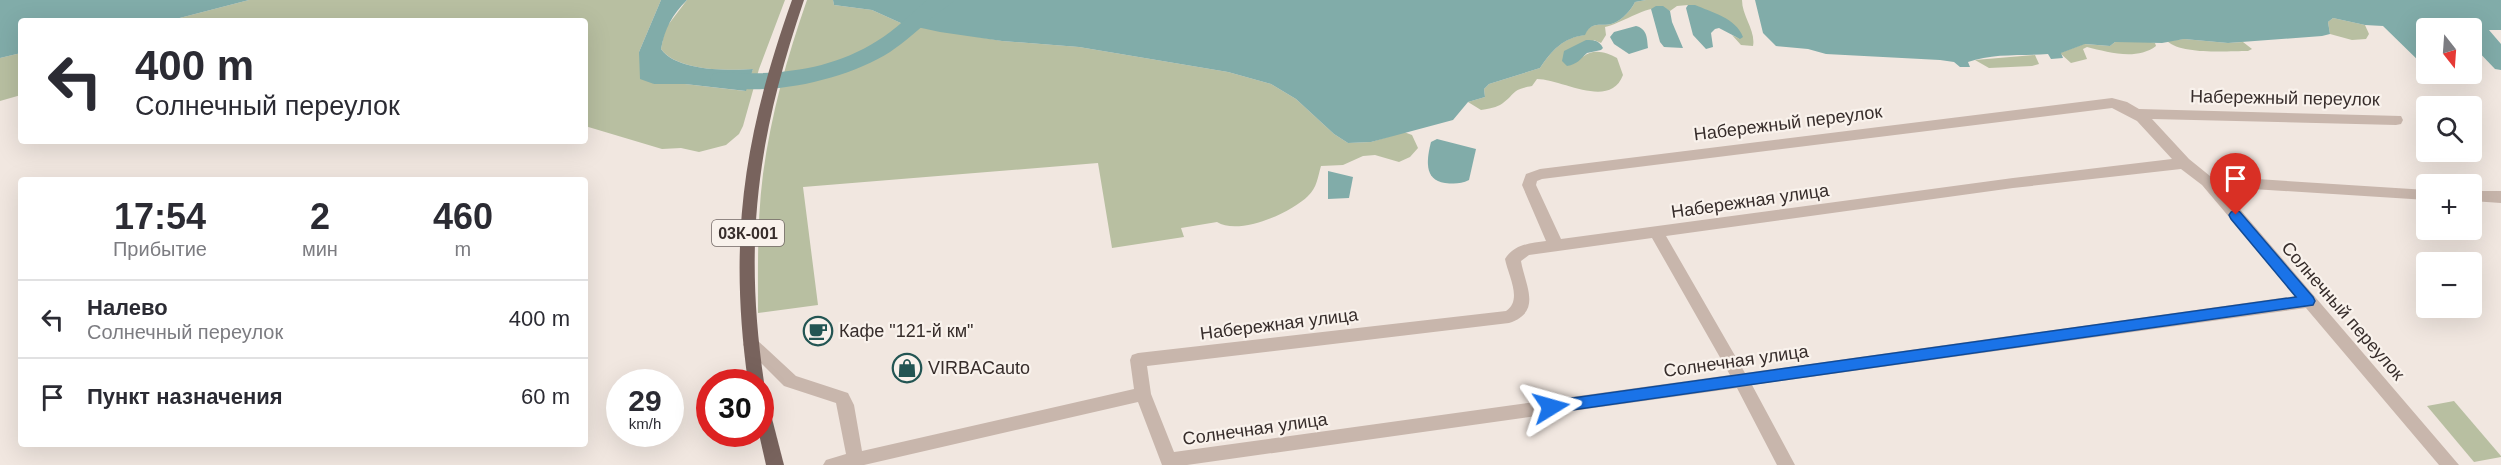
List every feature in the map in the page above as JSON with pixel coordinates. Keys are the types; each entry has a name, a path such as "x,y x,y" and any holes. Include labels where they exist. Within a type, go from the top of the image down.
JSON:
{"main road":[{"name":"03К-001","path":"754,369 746,280 749,195 761,121 798,0"},
{"path":"771,447 775,465"}],"street":[{"name":"Набережный переулок","path":"1556,246 1529,185 1531,178 1540,174 2112,103 2123,105 2137,114 2396,120"},
{"path":"2137,114 2184,163 2207,181 2416,194"},
{"name":"Набережная улица","path":"1143,394 1138,360 1509,317 1518,313 1523,299 1514,259 1526,250 1657,234 2013,183 2184,163"},
{"name":"Солнечный переулок","path":"2207,181 2450,465"},
{"path":"2482,196 2501,197"},
{"path":"1657,234 1786,465"},
{"name":"Солнечная улица","path":"1171,463 2308,301"},
{"path":"751,345 790,381 842,398 846,405 855,460"},
{"path":"832,465 1143,394 1171,463"}],"green space":[{"path":"249,0 661,0 639,52 654,84 685,84 745,91 753,69 704,68 679,62 661,49 665,29 687,0 785,0 759,69 739,134 726,145 699,152 681,148 662,149 588,127 588,18 180,18"},
{"path":"807,0 833,0 834,5 872,10 903,24 1002,41 1079,47 1228,72 1271,84 1296,99 1334,134 1348,143 1371,142 1404,132 1412,135 1418,148 1410,157 1399,162 1375,155 1363,156 1343,165 1321,166 1315,186 1308,196 1290,209 1264,221 1238,226 1227,226 1217,222 1181,228 1184,237 1112,248 1098,163 803,187 818,305 758,313 759,226 766,152 780,86"},
{"path":"1742,0 1753,35 1753,46 1741,45 1732,35 1740,39 1688,5 1677,6 1670,11 1655,8 1605,27 1606,35 1601,43 1594,40 1583,57 1600,52 1617,58 1623,75 1617,85 1608,90 1597,92 1584,90 1537,79 1532,86 1516,91 1495,107 1481,110 1468,102 1485,97 1484,89 1489,84 1540,68 1554,50 1564,42 1584,35 1594,25 1617,22 1635,2"},
{"path":"2333,18 2365,25 2369,34 2366,39 2352,40 2330,34 2328,22"},
{"path":"2184,39 2243,42 2252,49 2218,52 2194,50 2167,41"},
{"path":"2115,42 2155,43 2156,46 2148,51 2131,54 2113,53 2087,47 2083,49 2087,59 2071,63 2060,53 2084,44 2110,46"},
{"path":"18,54 18,96 0,101 0,58"},
{"path":"2035,55 2039,64 2032,66 1989,68 1975,60"},
{"path":"2454,401 2501,457 2474,462 2427,406"}],"water":[{"path":"0,0 249,0 180,18 18,18 18,54 0,58"},
{"path":"661,0 687,0 670,22 661,49 678,62 690,66 731,70 753,69 746,91 685,84 654,84 640,79 639,52"},
{"path":"833,0 1646,0 1635,2 1617,22 1594,25 1585,35 1564,42 1554,50 1540,68 1489,84 1484,89 1485,97 1468,102 1453,120 1371,142 1348,143 1334,134 1296,99 1271,84 1228,72 1079,47 1002,41 940,32 903,24 872,10 834,5"},
{"path":"1755,0 2501,0 2501,30 2489,30 2501,44 2501,70 2495,69 2482,55 2482,18 2416,18 2416,58 2383,26 2365,25 2333,18 2328,22 2330,34 2322,36 2228,43 2184,39 2162,43 2115,42 2110,46 2085,44 2061,53 2063,58 2051,59 2048,54 1997,56 1968,62 1970,67 1960,67 1954,62 1940,60 1826,54 1808,49 1776,46 1763,33"},
{"path":"1688,5 1695,5 1729,20 1740,30 1743,37 1740,39 1719,28 1715,29 1711,33 1713,47 1706,49 1693,35 1686,8"},
{"path":"1663,6 1670,11 1683,48 1664,47 1660,42 1651,9"},
{"path":"1636,26 1644,31 1648,48 1629,54 1614,44 1610,37 1614,32"},
{"path":"1586,40 1596,41 1603,48 1587,53 1576,63 1567,66 1562,61 1564,51"},
{"path":"1437,139 1476,149 1469,180 1448,183 1433,178 1428,167 1428,155 1431,142"},
{"path":"1328,171 1353,177 1349,198 1328,199"}],"waterway":[{"path":"720,79 779,80 838,68 857,61 882,47 936,3 944,0"}],"place":[{"name":"Кафе \"121-й км\"","path":"818,331"},
{"name":"VIRBACauto","path":"907,368"}],"route":[{"path":"1551,407 2308,301 2236,215"}]}
